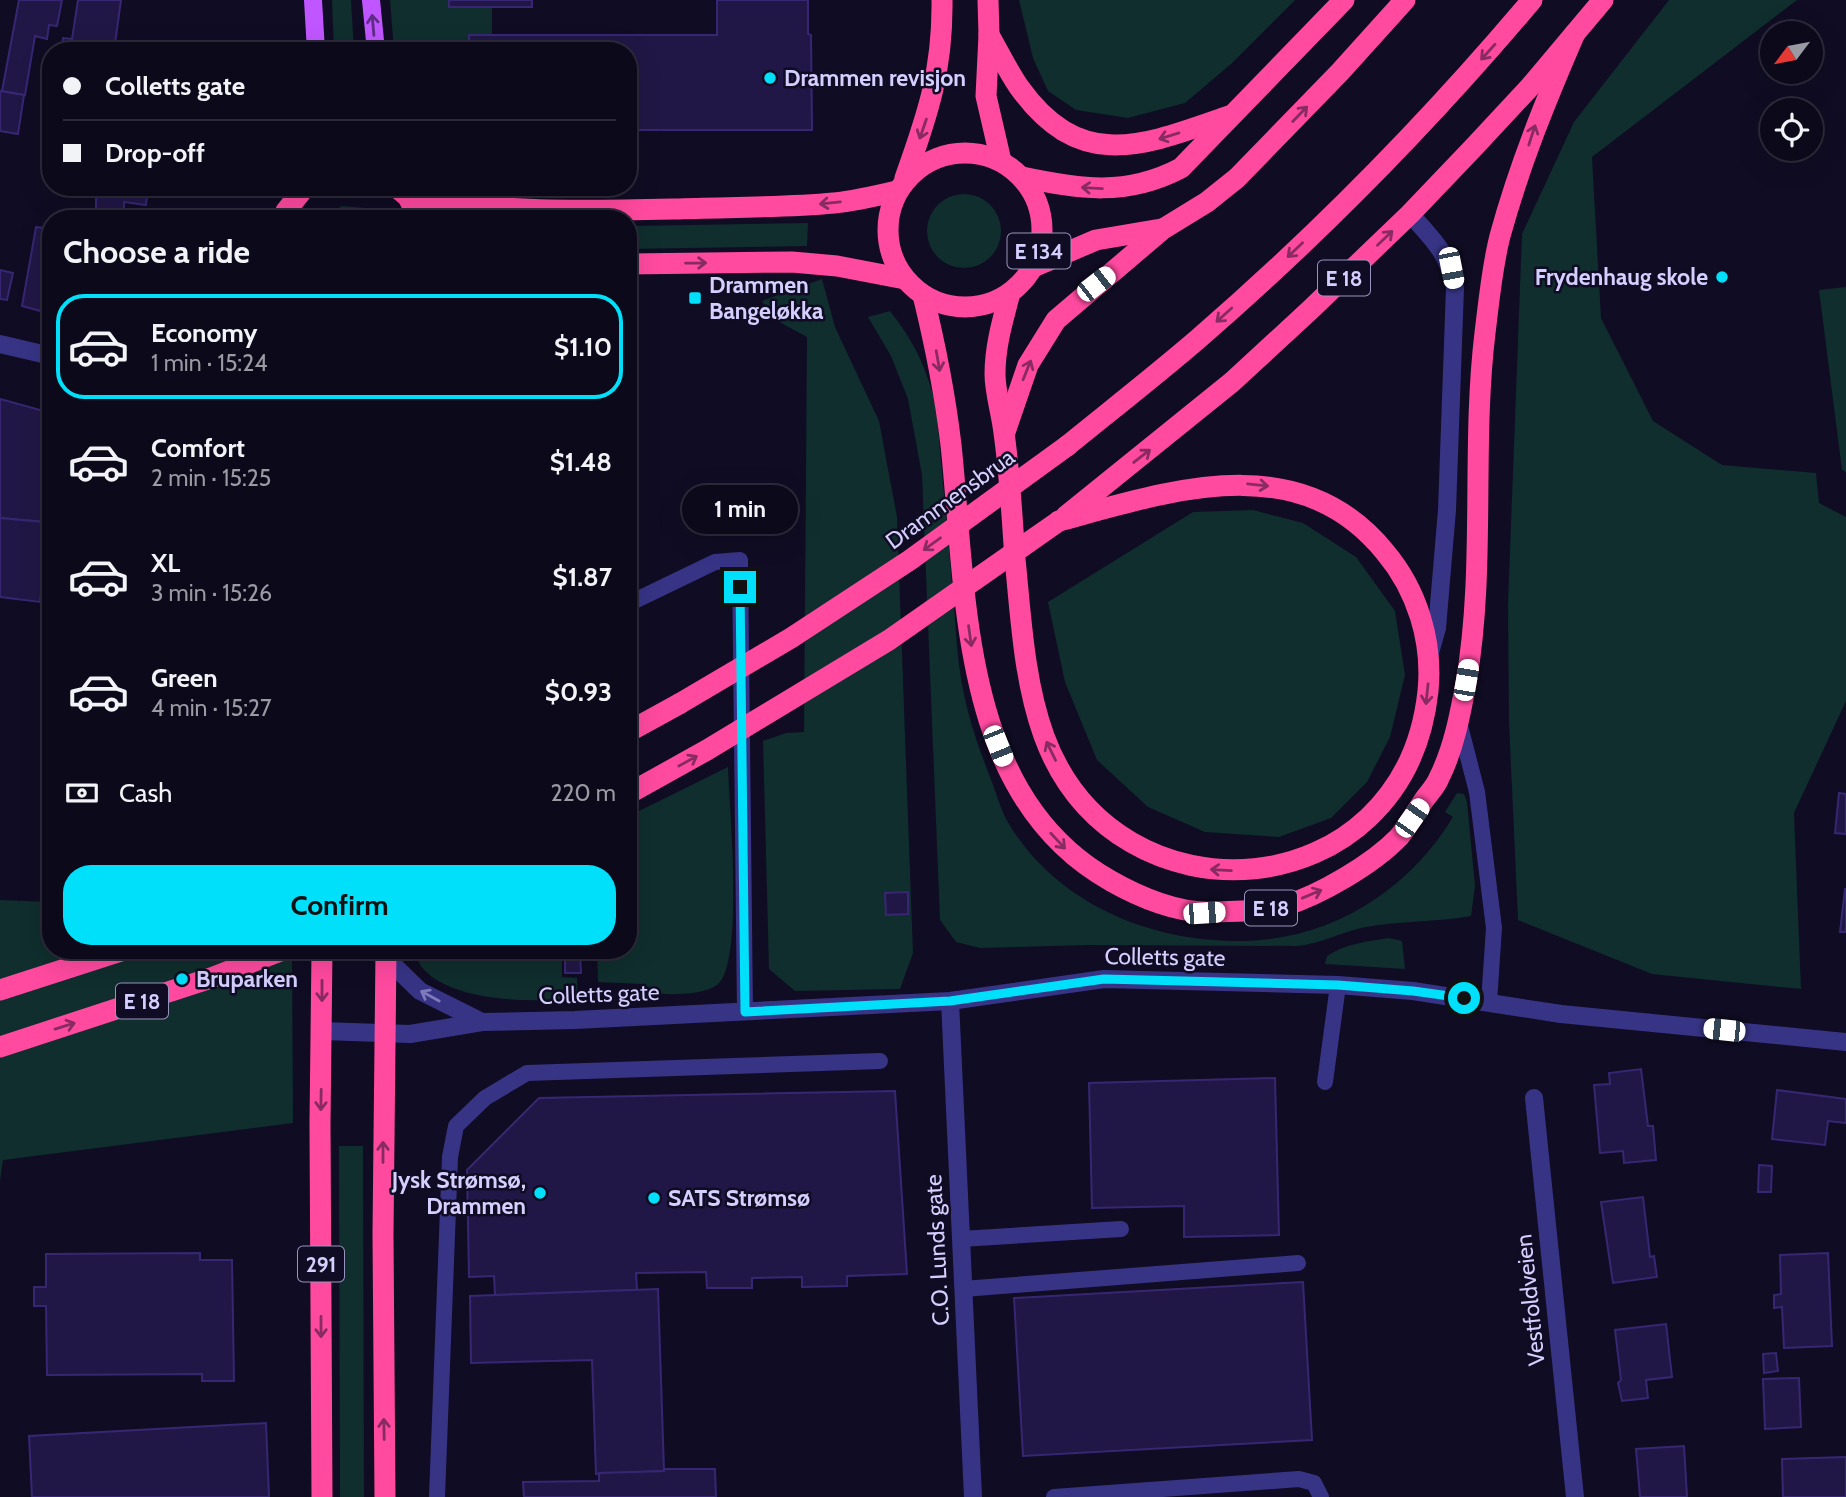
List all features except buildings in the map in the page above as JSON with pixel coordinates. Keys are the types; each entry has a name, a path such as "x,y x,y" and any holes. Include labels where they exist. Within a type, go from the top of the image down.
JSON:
{"highway":[{"path":"900,187 934,90 942,42 942,0"},
{"path":"988,0 986,96 1001,161"},
{"name":"E 134","path":"1021,177 1060,185 1101,189 1137,186 1159,180 1181,169 1344,0"},
{"name":"E 134","path":"1033,267 1096,240 1163,229 1207,202 1237,178 1340,72 1405,0"},
{"name":"Drammensbrua","path":"637,727 791,638 910,561 1076,439 1198,340 1371,177 1437,108 1532,0"},
{"name":"E 18","path":"637,789 889,640 1059,521 1094,504 1232,382 1410,214 1529,88 1603,0"},
{"name":"E 18","path":"923,295 932,331 950,438 969,634 982,699 1000,751 1022,796 1042,824 1067,850 1126,890 1172,906 1204,913 1282,907 1346,879 1398,837 1439,779 1459,722 1474,638 1484,340 1492,280 1499,239 1535,123 1575,33"},
{"path":"989,36 1018,85 1034,106 1059,128 1087,142 1125,145 1145,143 1234,114"},
{"name":"E 134","path":"960,152 982,154 1001,161 1021,177 1033,192 1040,211 1040,249 1033,267 1010,293 994,302 967,307 939,303 923,295 905,279 895,263 889,245 887,227 900,187 919,167 939,157 960,152"},
{"name":"E 134","path":"631,210 838,203 900,187"},
{"name":"E 134","path":"422,196 453,205 540,210"},
{"name":"E 18","path":"1005,434 1028,365 1056,320 1163,229"},
{"path":"637,264 792,262 837,266 905,279"},
{"name":"E 18","path":"1010,293 1000,333 995,375 1005,434 1021,620 1032,688 1045,738 1073,788 1094,813 1120,834 1148,850 1178,862 1209,869 1240,871 1302,859 1353,832 1376,811 1398,784 1410,762 1425,713 1429,656 1424,628 1411,593 1394,563 1374,538 1345,513 1313,498 1282,488 1221,484 1140,499 1094,504"},
{"name":"E 18","path":"0,990 96,959"},
{"name":"E 18","path":"0,1047 199,982 259,959"},
{"name":"291","path":"322,959 322,1497"},
{"path":"385,1497 383,1234 386,959"}],"main road":[{"path":"313,0 315,42"},
{"path":"371,0 375,42"}],"street":[{"path":"1410,214 1444,254 1451,268 1455,288 1447,510 1437,628 1429,656"},
{"path":"0,344 42,354"},
{"name":"Colletts gate","path":"391,959 420,991 482,1022"},
{"name":"Colletts gate","path":"322,1031 410,1034 482,1022 950,1001 1104,979 1338,985 1413,991 1561,1014 1846,1042"},
{"name":"C.O. Lunds gate","path":"950,1001 973,1497"},
{"name":"Vestfoldveien","path":"1534,1098 1575,1497"}],"lane":[{"path":"637,600 715,562 740,560 745,1012"},
{"path":"1459,722 1477,792 1494,928 1489,1002"},
{"path":"1325,1082 1338,985"},
{"path":"437,1497 450,1157 456,1126 485,1098 527,1073 880,1061"},
{"path":"961,1239 1121,1228"},
{"path":"963,1289 1298,1263"},
{"path":"1054,1497 1299,1479 1314,1483 1321,1497"}],"green space":[{"path":"332,0 351,0 353,42 334,42"},
{"path":"390,0 449,0 450,7 492,7 492,35 469,35 469,42 393,42"},
{"path":"1019,0 1295,0 1231,64 1185,103 1128,118 1076,110 1048,91 1033,58"},
{"path":"1669,0 1797,0 1770,21 1760,21 1760,28 1592,157 1601,318 1653,421 1722,465 1816,473 1819,503 1846,517 1846,701 1794,813 1801,989 1652,974 1518,920 1509,722 1508,604 1522,234 1574,122"},
{"path":"964,194 985,200 995,210 1001,231 995,252 985,262 964,268 943,262 933,252 927,231 933,210 943,200"},
{"path":"342,206 368,210 336,210"},
{"path":"808,223 807,246 637,249 637,226"},
{"path":"822,279 835,327 879,421 897,517 913,953 900,989 795,991 769,969 763,741 786,733 804,732 807,337 772,318 762,301"},
{"path":"1846,287 1846,472 1842,470 1819,290"},
{"path":"890,311 918,355 936,405 958,653 967,706 1004,815 1029,852 1054,877 1081,897 1111,914 1143,926 1210,940 1276,938 1337,920 1365,906 1390,888 1414,867 1435,843 1453,817 1445,812 1457,793 1464,794 1475,886 1471,916 1366,927 1297,946 1087,945 980,948 956,942 940,920 922,475 908,399 891,356 868,317"},
{"path":"1253,510 1303,523 1356,557 1395,611 1405,675 1390,737 1367,782 1331,818 1279,837 1205,832 1148,807 1097,760 1065,682 1048,602 1193,512"},
{"path":"728,767 733,882 731,948 726,971 717,985 709,989 681,994 642,994 642,984 598,982 597,959 637,959 639,811"},
{"path":"0,900 42,902 42,959 292,959 293,1123 3,1160 0,1181"},
{"path":"1389,938 1402,941 1405,969 1325,964 1327,956 1341,949"},
{"path":"562,959 562,977 577,978 578,998 517,1000 472,994 434,978 418,960"},
{"path":"339,1146 363,1146 364,1497 340,1497"}],"place":[{"name":"Drammen revisjon","path":"770,78"},
{"name":"Frydenhaug skole","path":"1722,277"},
{"name":"Drammen Bangeløkka","path":"695,298"},
{"name":"Bruparken","path":"182,979"},
{"name":"Jysk Strømsø, Drammen","path":"540,1193"},
{"name":"SATS Strømsø","path":"654,1198"}],"route":[{"path":"740,587 745,1012 950,1001 1104,979 1338,985 1464,998"}]}
